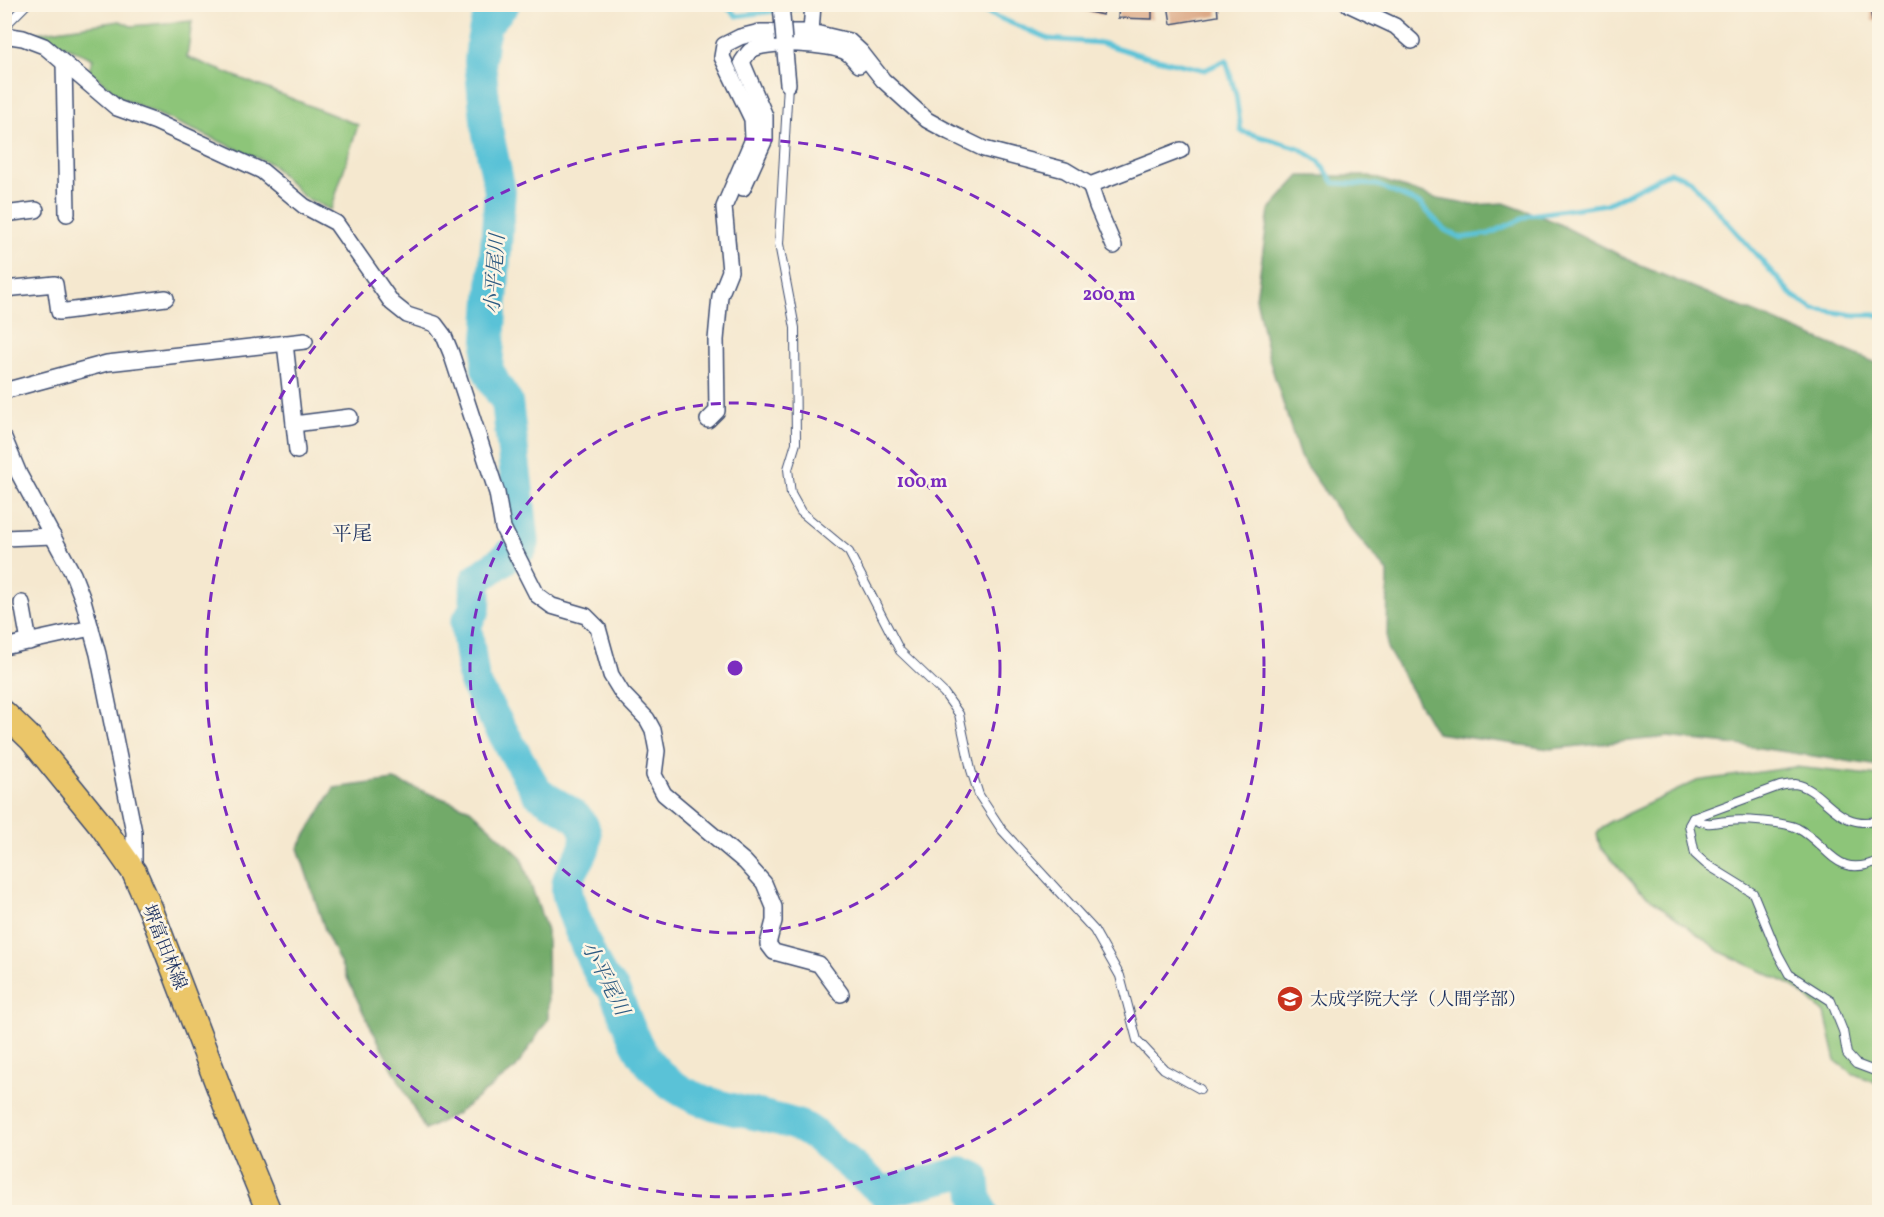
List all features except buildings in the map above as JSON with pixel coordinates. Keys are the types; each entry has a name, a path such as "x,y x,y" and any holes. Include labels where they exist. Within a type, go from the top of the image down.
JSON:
{"main road":[{"name":"堺富田林線","path":"4,713 31,739 101,825 134,872 152,910 229,1114 269,1212"}],"street":[{"path":"781,4 788,84"},
{"path":"811,30 813,4"},
{"path":"1348,4 1395,26 1412,41"},
{"path":"708,420 717,411 716,340 720,296 730,271 724,207 753,139 752,118 722,57 724,45 740,37 760,32 811,30 849,41 905,101 927,120 984,148 1065,170 1090,185 1114,246"},
{"path":"4,35 23,38 44,46 117,108 156,122 262,171 304,206 336,223 392,303 407,315 435,324 444,336 451,353 497,493 503,528 537,595 552,606 586,616 598,628 611,675 622,693 647,719 653,730 657,751 654,775 664,794 745,862 764,883 774,907 774,921 768,944 774,952 819,964 841,994"},
{"path":"724,207 739,196 765,139 765,116 742,62 751,50 760,46 784,43 829,46 848,53 907,113 945,140 949,132"},
{"path":"64,63 67,214"},
{"path":"1090,185 1181,150"},
{"path":"4,214 36,210"},
{"path":"4,290 55,284 59,312 166,298"},
{"path":"4,391 107,363 305,341"},
{"path":"285,343 297,451"},
{"path":"294,424 350,417"},
{"path":"4,438 19,474 76,583 91,628 134,832 134,872"},
{"path":"4,538 53,536"},
{"path":"22,603 29,642"},
{"path":"4,647 91,628"}],"lane":[{"path":"4,27 27,4"},
{"path":"788,84 779,244 795,328 796,442 788,469 791,494 801,512 849,552 900,651 944,693 959,714 979,795 1002,830 1094,930 1120,976 1137,1041 1164,1069 1200,1089"},
{"path":"1880,820 1868,823 1840,815 1811,792 1796,784 1780,786 1693,818 1689,825 1695,854 1706,864 1753,893 1778,954 1789,974 1831,1001 1843,1031 1847,1054 1856,1064 1880,1073"},
{"path":"1693,818 1708,825 1729,820 1781,823 1797,828 1844,866 1856,867 1880,861"}],"green space":[{"path":"120,21 131,26 192,21 187,57 358,125 331,210 304,197 271,164 121,98 89,70 93,59 36,33"},
{"path":"1300,176 1370,176 1438,199 1472,205 1504,203 1553,221 1641,266 1879,364 1879,766 1668,737 1550,749 1436,733 1387,648 1388,572 1352,530 1300,457 1269,359 1256,298 1269,210"},
{"path":"1795,767 1879,776 1879,1084 1852,1073 1836,1061 1825,1013 1791,985 1721,952 1638,889 1600,847 1597,833 1609,822 1697,781"},
{"path":"394,780 470,809 521,857 547,931 548,1019 516,1068 456,1114 425,1130 365,1016 326,933 298,848 334,788"}],"waterway":[{"name":"小平尾川","path":"504,4 486,24 480,62 487,129 500,191 487,368 507,402 524,543 522,547"},
{"path":"723,4 737,16 830,4"},
{"path":"966,4 1049,39 1101,43 1205,70 1226,60 1236,95 1241,131 1299,148 1319,161 1334,183 1377,185 1420,204 1445,230 1461,238 1489,234 1530,215 1607,204 1670,172 1690,180 1792,295 1813,309 1854,315 1880,315"},
{"name":"小平尾川","path":"511,554 476,580 475,608 466,624 474,682 537,792 572,814 585,831 585,847 570,875 568,898 593,960 602,977 614,991 644,1056 666,1080 683,1092 720,1106 805,1128 883,1192 961,1173 974,1177 976,1196 982,1212"}],"place":[{"name":"太成学院大学（人間学部）","path":"1290,999"}],"district":[{"name":"平尾","path":"352,533"}]}
